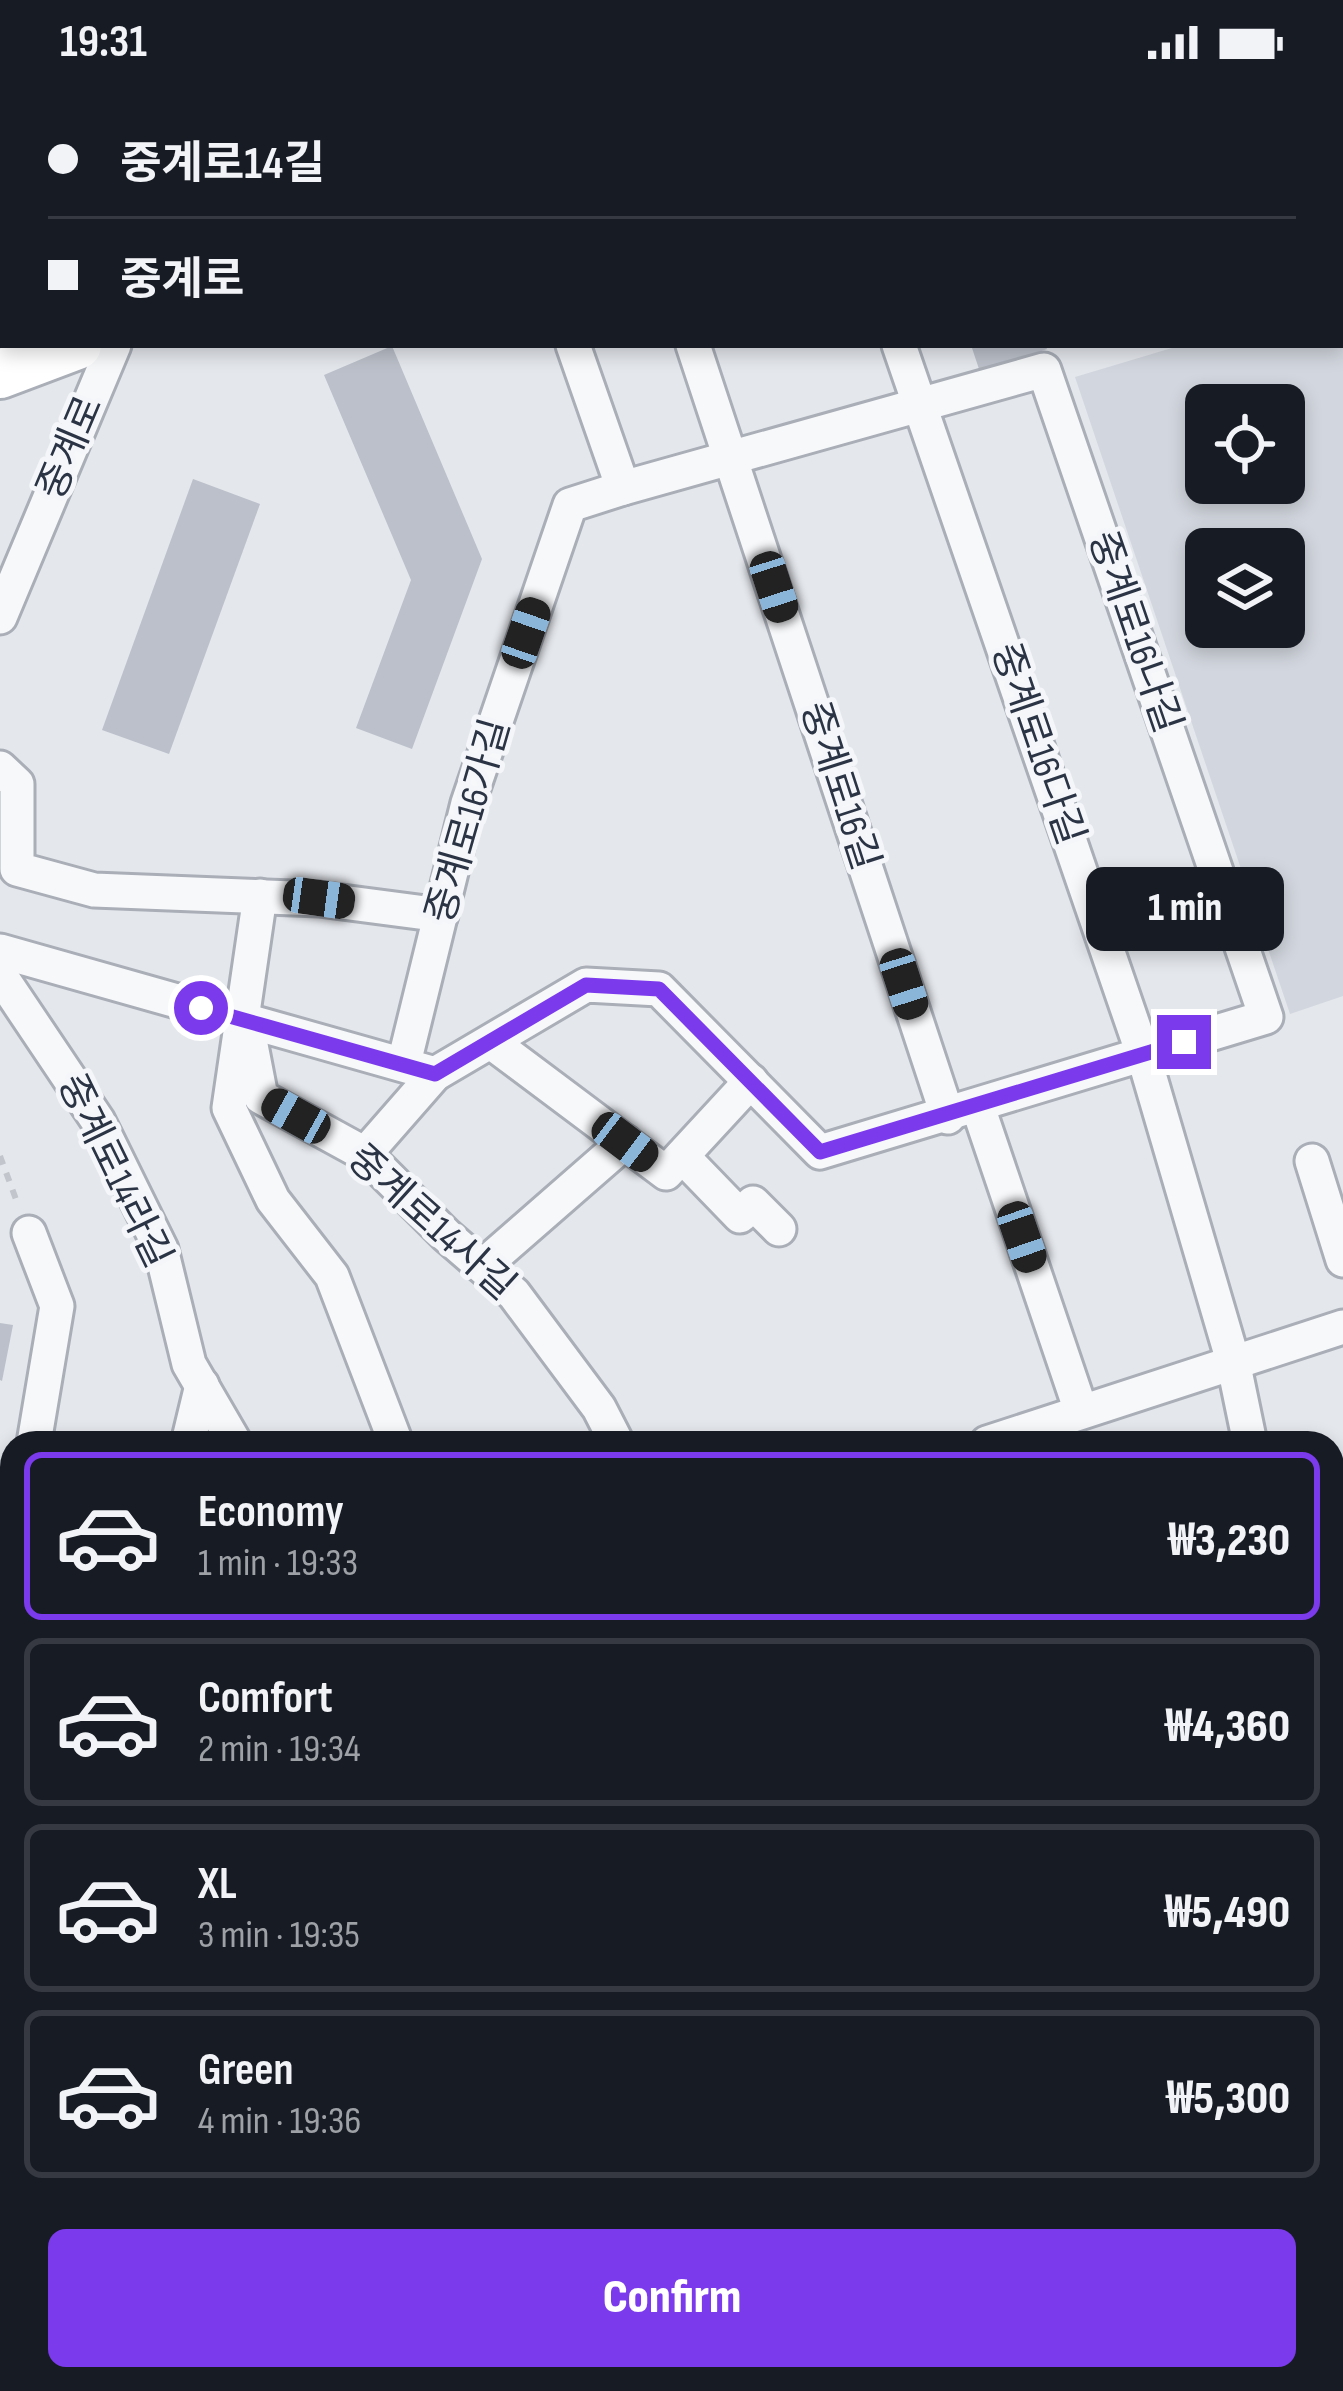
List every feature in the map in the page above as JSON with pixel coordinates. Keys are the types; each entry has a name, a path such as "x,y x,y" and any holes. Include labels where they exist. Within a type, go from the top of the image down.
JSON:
{"street":[{"name":"중계로","path":"0,374 69,348"},
{"name":"중계로","path":"0,616 113,348"},
{"path":"574,348 623,488 731,454"},
{"name":"중계로16길","path":"694,348 963,1112 1081,1411"},
{"path":"900,348 920,403"},
{"name":"중계로16나길","path":"731,454 1044,370 1265,1017 1143,1054"},
{"name":"중계로16다길","path":"920,403 1143,1054 1233,1361 1248,1431"},
{"name":"중계로16가길","path":"420,1069 441,915 468,803 570,505 623,488"},
{"path":"0,768 17,784 17,869 94,890 260,896 441,915"},
{"path":"260,896 246,1020 229,1108 273,1200 332,1276 391,1431"},
{"path":"0,951 420,1069"},
{"name":"중계로14라길","path":"0,975 98,1121 161,1249 189,1364 228,1431"},
{"path":"365,1154 420,1069 491,1042 586,985 659,989 820,1152 1143,1054"},
{"name":"중계로14사길","path":"246,1020 261,1096 365,1154 514,1294 599,1408 611,1431"},
{"path":"491,1042 666,1173 751,1081"},
{"path":"483,1266 625,1142"},
{"path":"682,1156 740,1216 753,1203 779,1229"},
{"path":"1312,1161 1343,1260"},
{"path":"29,1233 57,1306 36,1431"},
{"path":"1022,1431 1343,1327"},
{"path":"191,1431 202,1385"}],"path":[{"path":"0,1156 29,1233"}],"shaded area":[{"path":"1172,348 1343,348 1343,996 1290,1014 1075,377"}],"building":[{"path":"393,348 482,559 412,749 356,728 411,580 324,375"},
{"path":"972,348 1047,349 980,372"},
{"path":"193,479 260,504 169,754 102,730"},
{"path":"0,1323 13,1325 2,1381 0,1380"}],"route":[{"path":"201,1008 435,1074 586,985 659,989 820,1152 1184,1042"}]}
